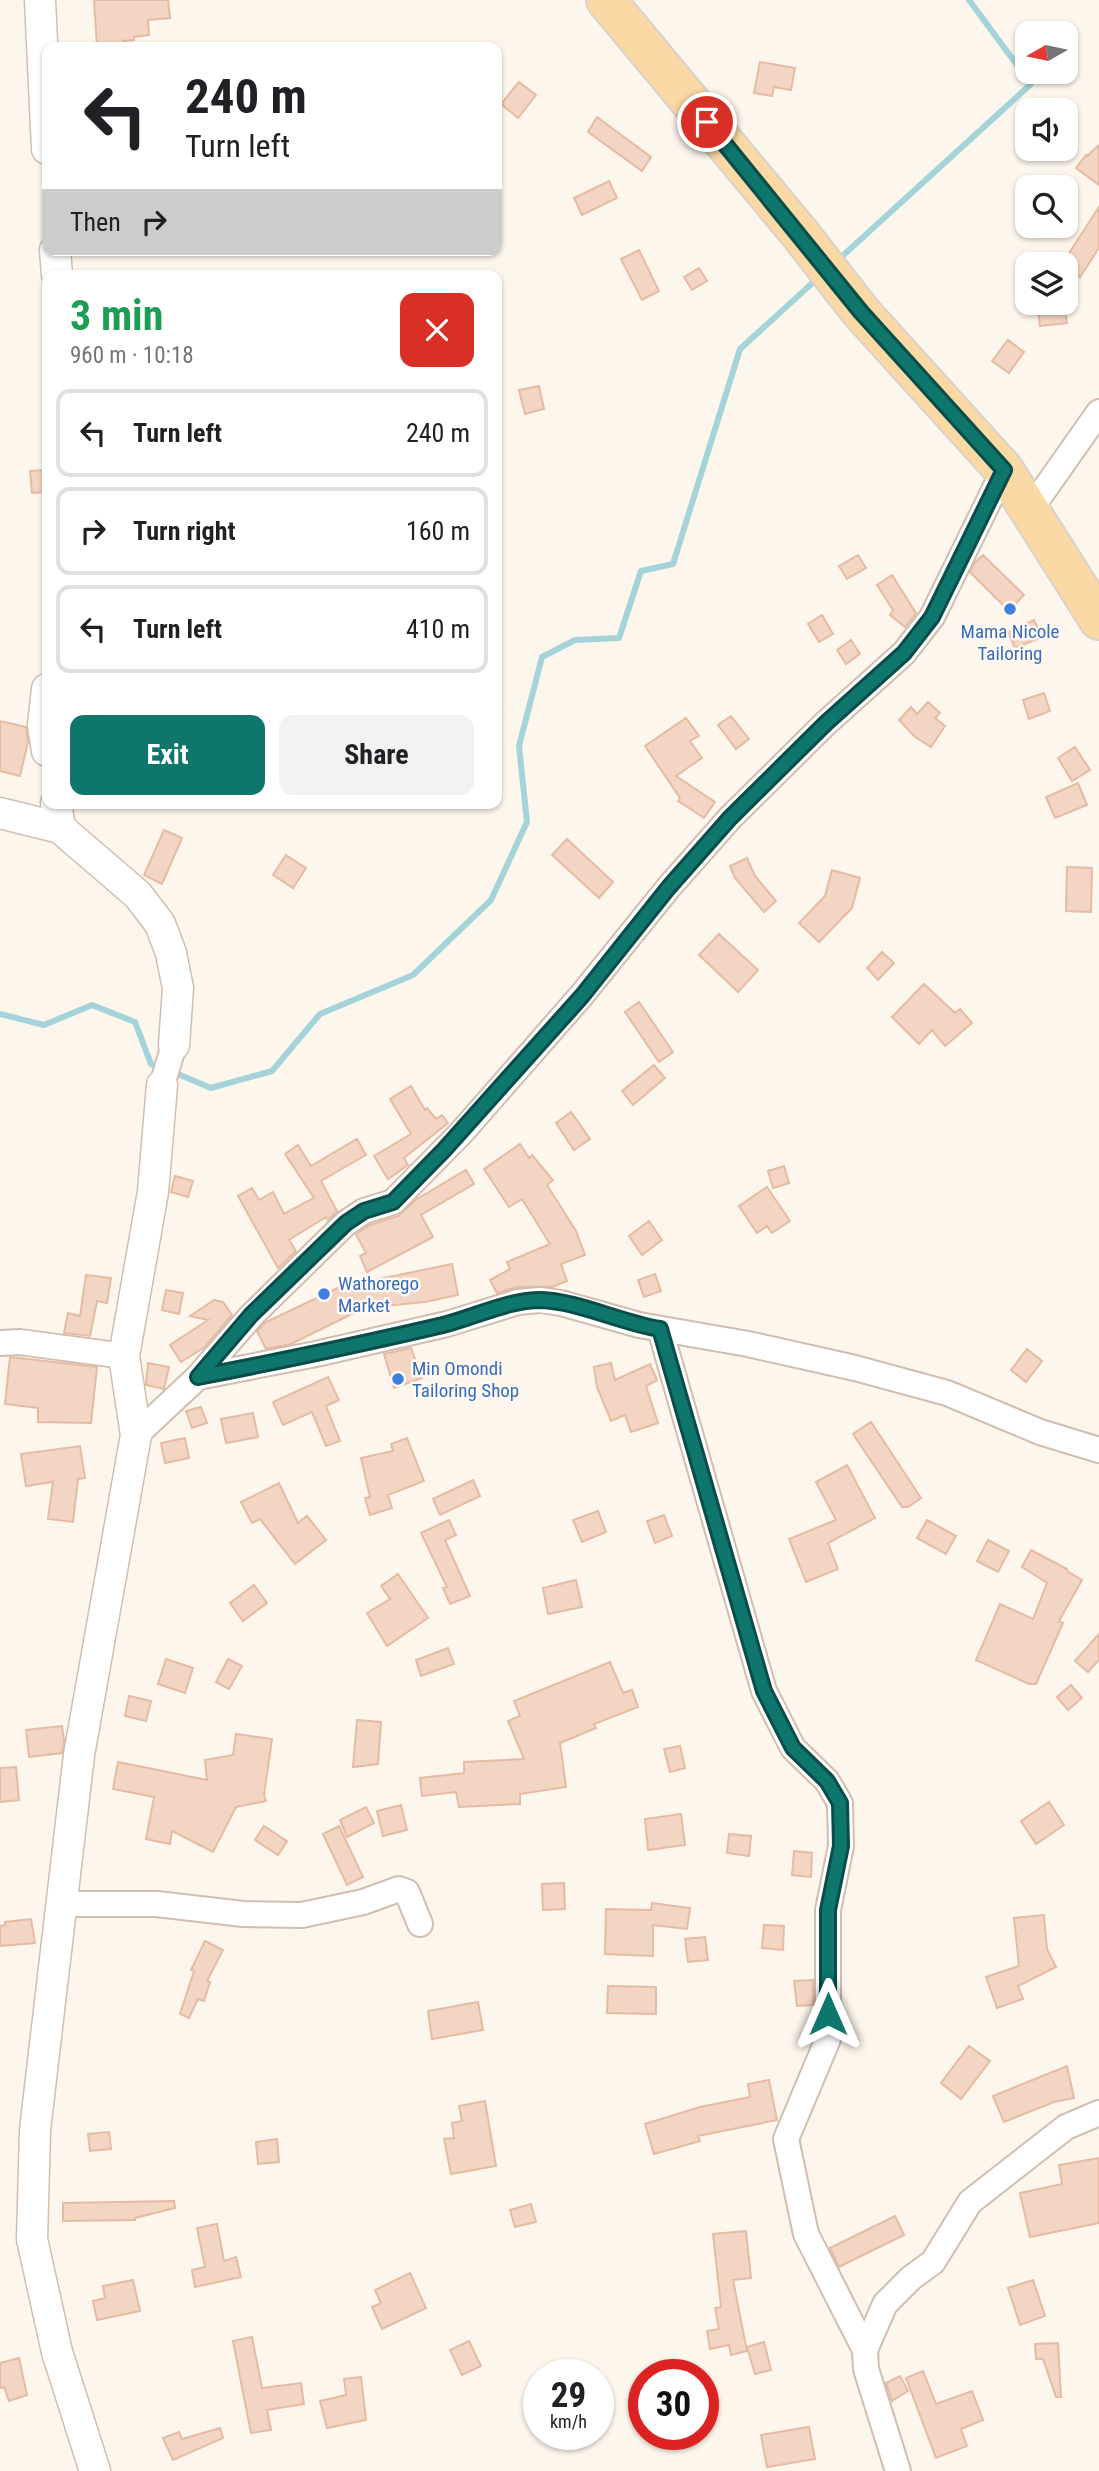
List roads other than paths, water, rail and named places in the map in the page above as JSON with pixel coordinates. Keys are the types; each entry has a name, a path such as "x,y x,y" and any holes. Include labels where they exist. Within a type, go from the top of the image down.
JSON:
{"main road":[{"path":"606,0 1010,492 1099,620"}],"street":[{"path":"40,0 42,43"},
{"path":"136,1436 198,1377 251,1315 346,1223 364,1211 393,1202 461,1133 582,996 669,887 730,818 826,723 904,653 932,617 1010,492 1099,412"},
{"path":"0,813 57,816 138,895 160,924 171,953 178,988 174,1045 162,1085 153,1192 124,1356 136,1436 79,1755 35,2130 32,2239 57,2352 95,2471"},
{"path":"198,1377 330,1351 447,1324 518,1302 540,1300 561,1303 639,1325 748,1344 855,1368 947,1393 1040,1432 1099,1450"},
{"path":"660,1329 764,1691 793,1748 827,1781 840,1803 841,1846 828,1910 828,2039 786,2139 806,2234 865,2350 866,2369 898,2471"},
{"path":"0,1343 20,1342 124,1356"},
{"path":"62,1904 157,1904 243,1914 302,1915 363,1902 399,1889 407,1892 420,1924"},
{"path":"865,2350 886,2304 911,2278 933,2262 970,2202 1066,2127 1099,2113"}],"waterway":[{"path":"838,260 1031,84 969,0"},
{"path":"173,1072 211,1088 272,1071 320,1014 413,975 491,900 527,822 519,746 542,657 575,640 619,638 641,571 673,564 740,349 819,277"},
{"path":"0,1014 44,1025 92,1005 135,1022 151,1064 163,1068"}],"place":[{"name":"Mama Nicole Tailoring","path":"1010,609"},
{"name":"Wathorego Market","path":"324,1294"},
{"name":"Min Omondi Tailoring Shop","path":"398,1379"}]}
